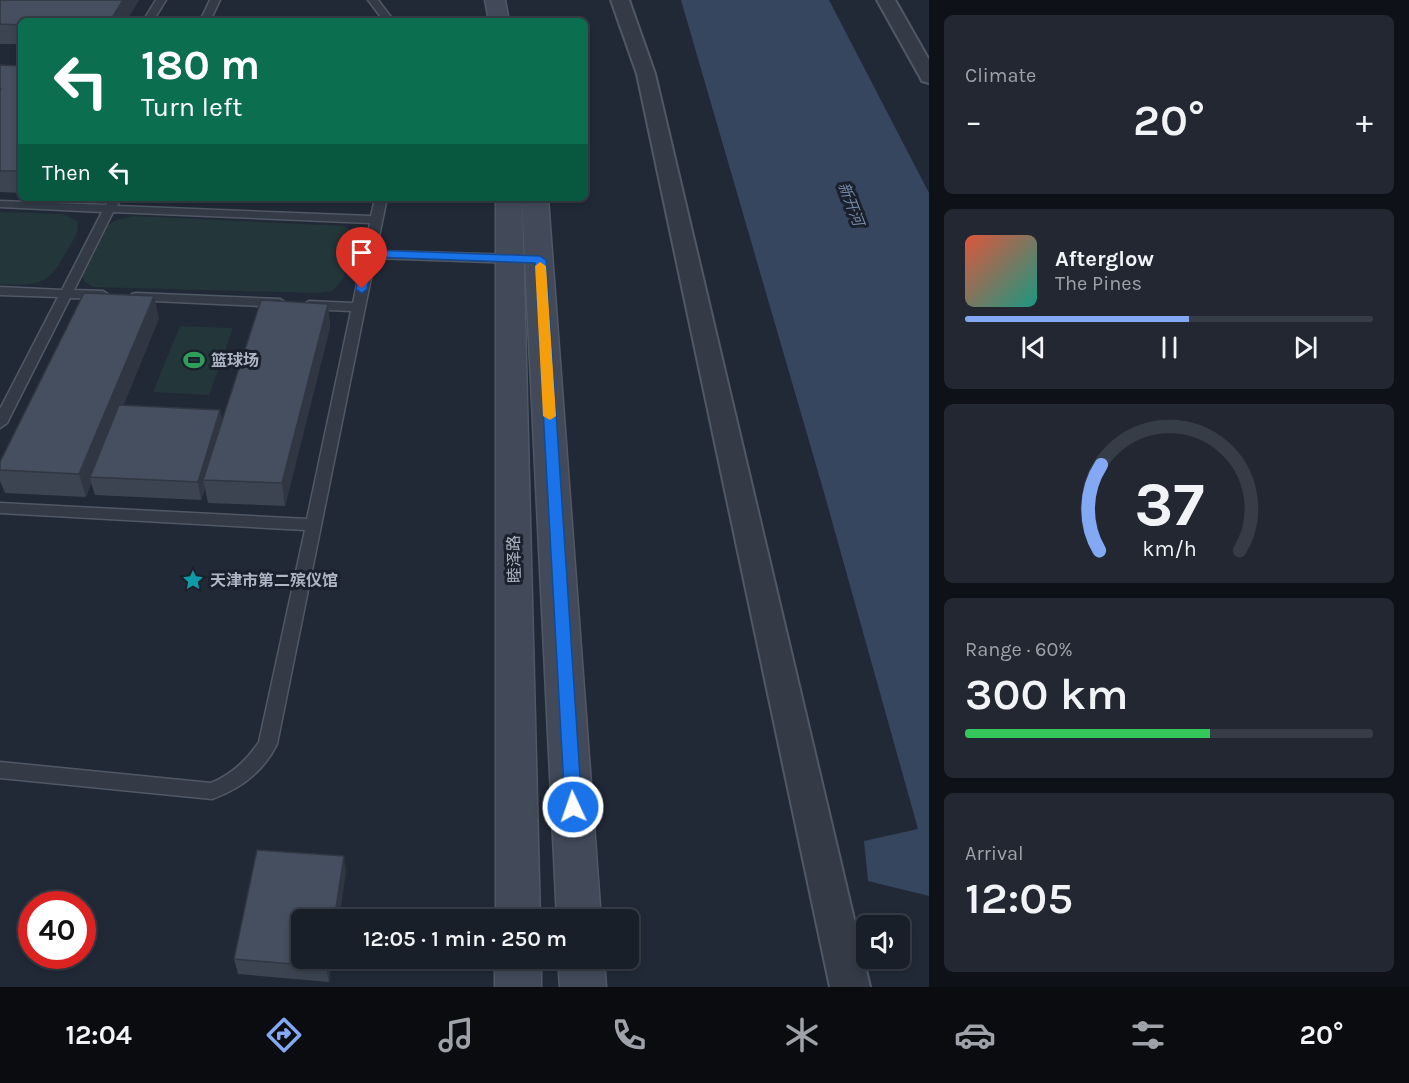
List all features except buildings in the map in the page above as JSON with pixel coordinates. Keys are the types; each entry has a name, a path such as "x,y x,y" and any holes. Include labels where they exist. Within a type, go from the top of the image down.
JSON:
{"street":[{"path":"495,0 498,18"},
{"path":"620,0 646,74 850,987"},
{"path":"886,0 929,77"},
{"name":"睦泽路","path":"510,201 526,260 578,909"},
{"name":"睦泽路","path":"518,909 526,260 535,201"},
{"path":"518,969 518,987"},
{"path":"582,969 583,987"}],"lane":[{"path":"150,18 161,0"},
{"path":"206,18 215,0"},
{"path":"373,0 387,18"},
{"path":"0,770 212,791 231,783 246,772 268,744 380,201"},
{"path":"0,204 112,203 376,220"},
{"path":"0,423 112,203"},
{"path":"370,254 526,260"},
{"path":"0,291 357,307"},
{"path":"0,508 313,525"}],"shaded area":[{"path":"0,212 63,214 77,221 78,228 75,238 56,269 49,276 35,283 0,284"},
{"path":"133,216 344,226 350,230 354,238 343,279 332,291 316,293 93,287 84,281 82,275 105,227 117,220"},
{"name":"篮球场","path":"180,326 233,328 209,395 153,392"}],"water":[{"name":"新开河","path":"681,0 829,0 929,193 929,896 868,881 864,841 918,829 825,496"}],"slow traffic":[{"path":"540,266 550,416"}],"place":[{"name":"篮球场","path":"194,360"},
{"name":"天津市第二殡仪馆","path":"193,580"}],"route":[{"path":"362,289 370,254 540,260 573,807"}]}
